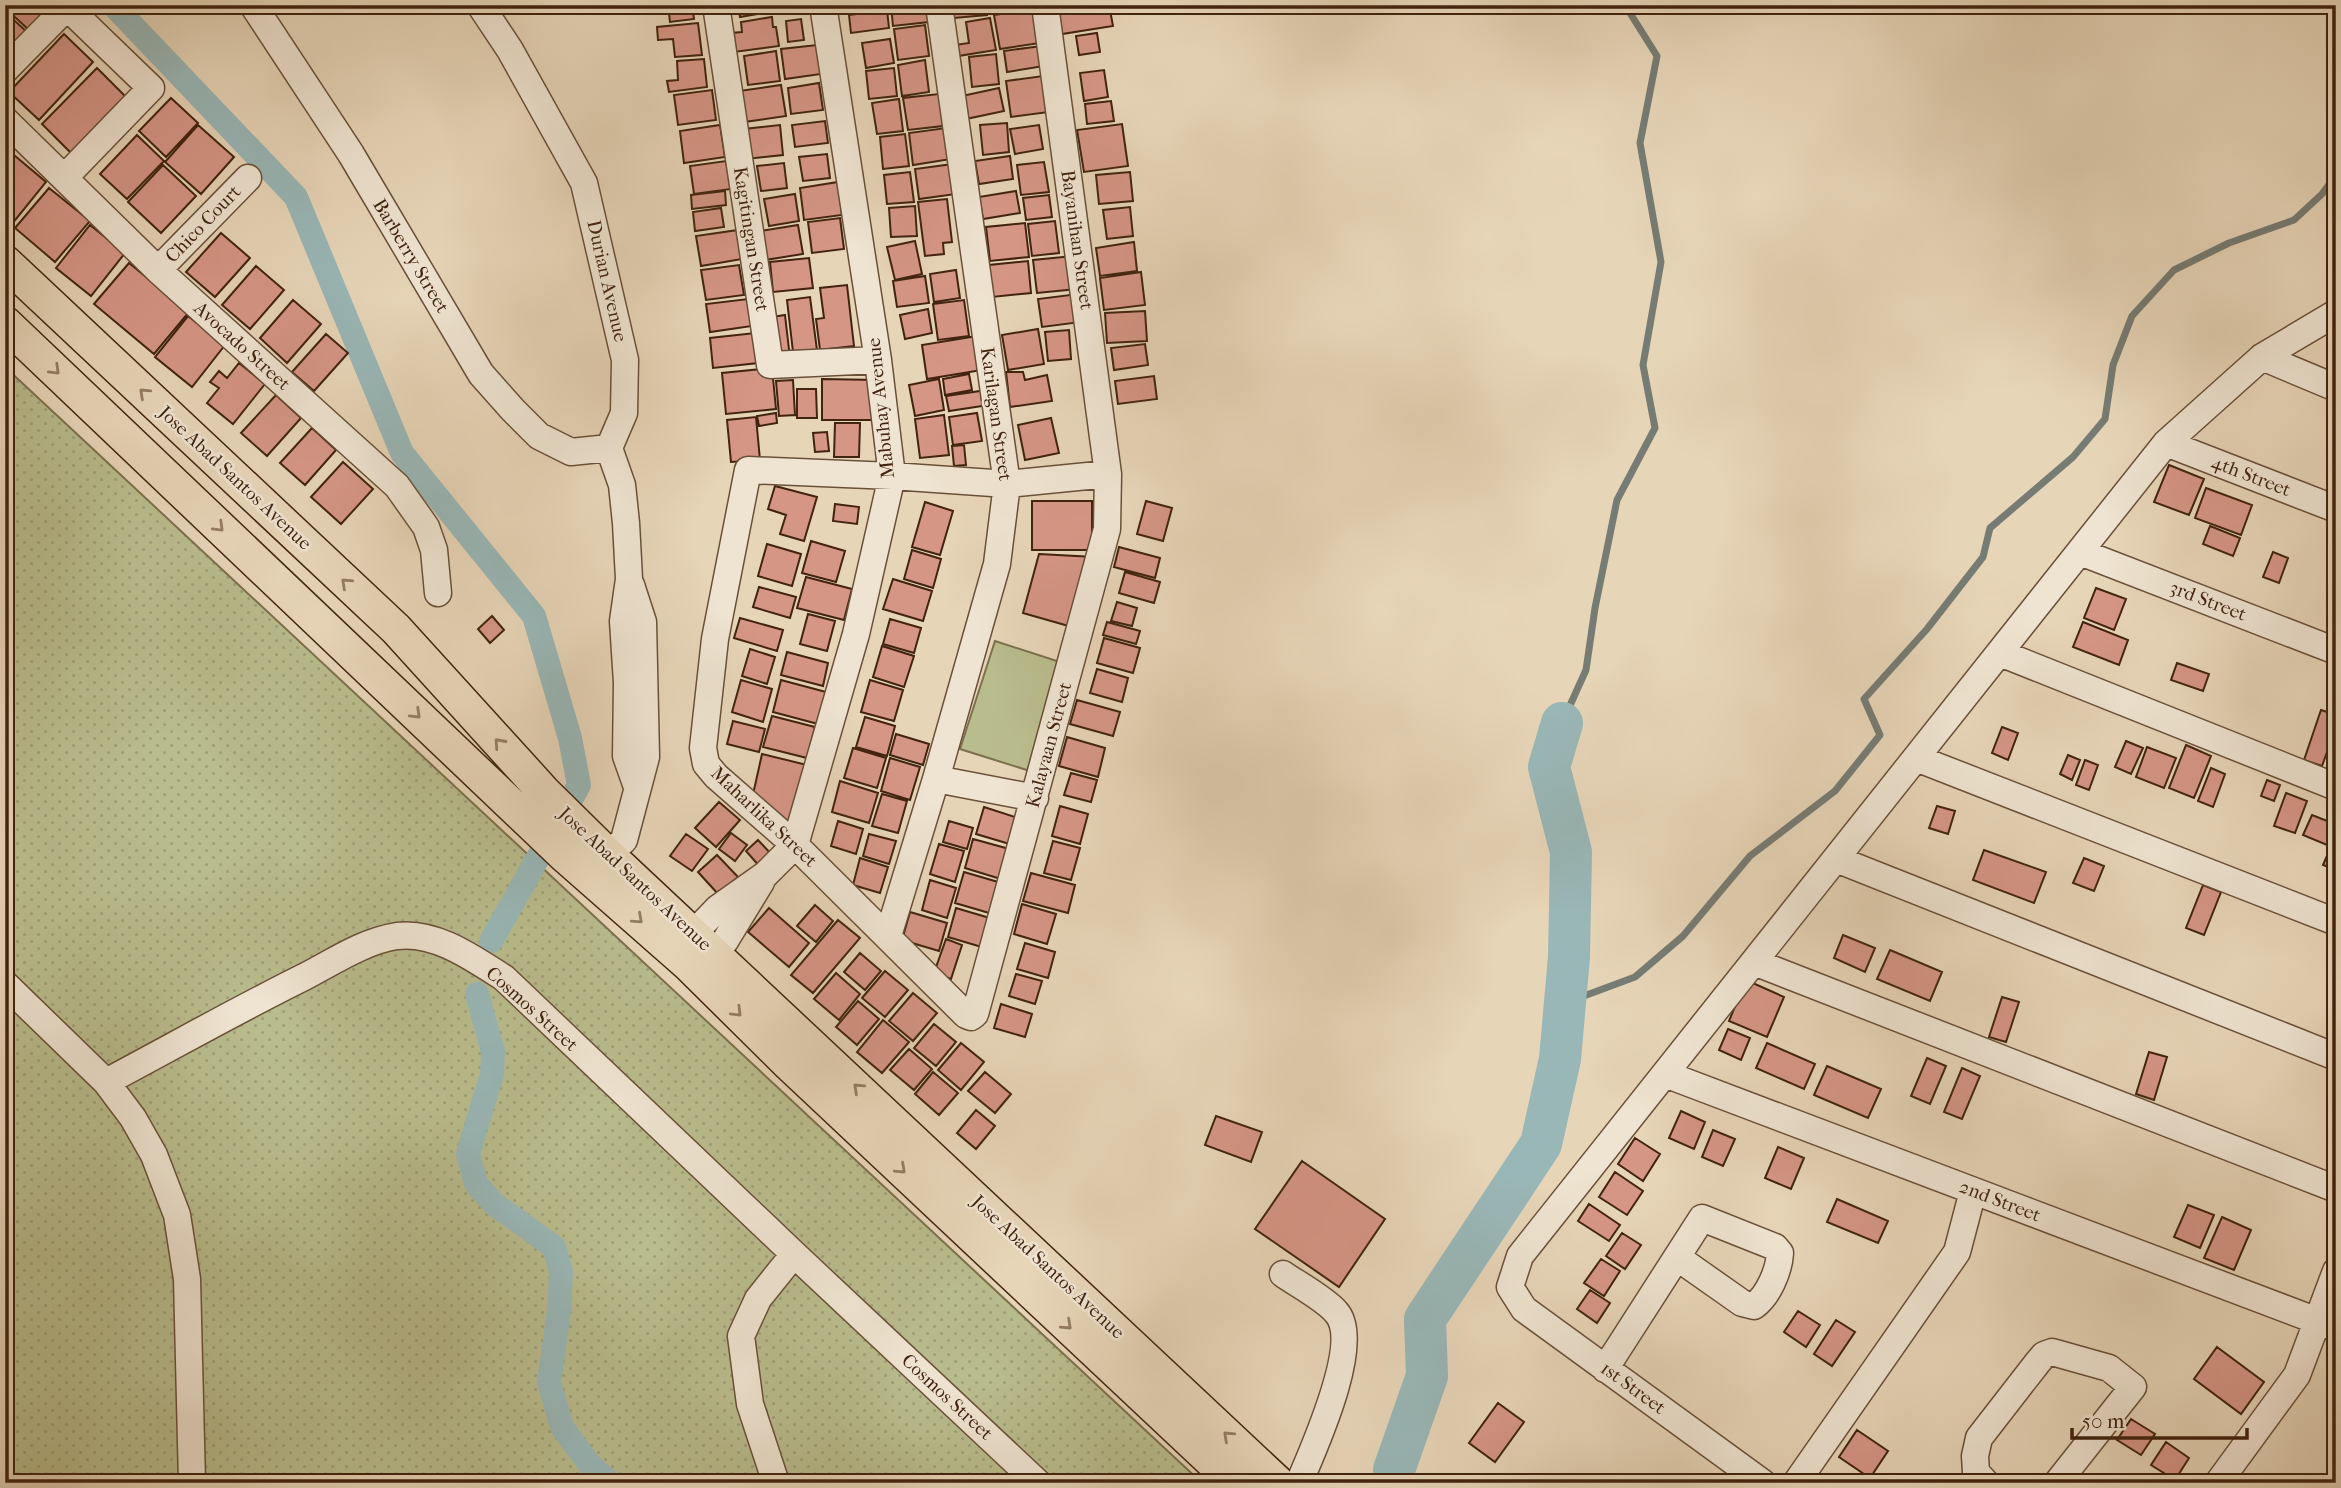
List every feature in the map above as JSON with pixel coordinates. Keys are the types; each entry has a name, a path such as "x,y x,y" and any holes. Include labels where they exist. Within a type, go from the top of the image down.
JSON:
{"main road":[{"name":"Jose Abad Santos Avenue","path":"5,262 396,629 534,805"},
{"name":"Jose Abad Santos Avenue","path":"5,323 586,854 699,950 1278,1483"},
{"name":"Jose Abad Santos Avenue","path":"699,950 789,1064 1235,1483"}],"street":[{"name":"Barberry Street","path":"253,5 351,154 481,374 539,436 571,452 610,448"},
{"name":"Durian Avenue","path":"480,5 510,50 584,183 625,360 624,413 610,448"},
{"name":"Kagitingan Street","path":"716,5 769,365 878,360"},
{"name":"Mabuhay Avenue","path":"699,950 718,908 766,873 795,845 856,634 892,476 878,360 823,5"},
{"name":"Karilagan Street","path":"888,936 997,564 1007,484 939,5"},
{"name":"Bayanihan Street","path":"1045,5 1108,474"},
{"path":"5,70 66,7 151,88 65,177"},
{"name":"Avocado Street","path":"5,120 158,270 397,486 426,527 434,550 438,593"},
{"name":"Chico Court","path":"158,270 248,178"},
{"path":"1665,1074 2166,443 2262,356 2336,313"},
{"path":"2262,356 2336,388"},
{"name":"4th Street","path":"2166,443 2336,509"},
{"path":"586,854 624,839 637,787 626,756 627,683 623,621 629,579 622,485 610,448"},
{"name":"Maharlika Street","path":"892,476 748,470 715,639 703,748 706,764 716,776 795,845 966,1015 971,1017 975,1014"},
{"path":"892,476 1007,484 1108,474"},
{"name":"Kalayaan Street","path":"975,1014 1107,528 1108,474"},
{"name":"3rd Street","path":"2080,552 2336,651"},
{"path":"2000,653 2336,787"},
{"path":"1916,758 2336,922"},
{"path":"936,779 1035,798"},
{"path":"1836,859 2336,1058"},
{"name":"Cosmos Street","path":"106,1082 364,946 398,936 428,939 463,952 504,978 1038,1483"},
{"path":"1754,962 2336,1189"},
{"path":"5,984 106,1082 133,1118 154,1155 177,1215 187,1279 192,1483"},
{"name":"2nd Street","path":"1665,1074 2326,1325"},
{"name":"1st Street","path":"1665,1074 1520,1256 1510,1287 1524,1309 1763,1483"},
{"path":"1796,1483 1957,1252 1973,1191"},
{"path":"776,1483 750,1404 741,1336 758,1299 794,1254"},
{"path":"1605,1369 1678,1258"},
{"path":"2218,1483 2297,1375 2326,1325 2336,1271"},
{"path":"1283,1274 1336,1311 1343,1323 1343,1357 1328,1412 1299,1483"},
{"path":"1986,1483 1976,1472 1975,1456 1979,1438 2038,1362 2044,1355 2052,1352 2109,1368 2133,1387 2057,1483"}],"green space":[{"path":"5,367 1202,1483 5,1483"},
{"path":"995,641 1066,664 1033,772 960,749"}],"building":[{"path":"5,5 52,5 29,30"},
{"path":"668,5 692,5 694,19 670,22"},
{"path":"738,5 757,5 758,14 740,17"},
{"path":"891,5 927,5 929,22 893,26"},
{"path":"952,5 986,5 987,15 954,18"},
{"path":"1058,5 1109,5 1113,26 1062,34"},
{"path":"1034,9 1040,43 1000,49 994,15"},
{"path":"887,10 889,28 851,33 849,15"},
{"path":"5,12 26,31 5,53"},
{"path":"772,17 779,46 734,52 731,33 742,32 741,22"},
{"path":"990,18 996,50 958,56 955,45 969,43 966,22"},
{"path":"801,19 804,40 788,42 786,21"},
{"path":"698,23 702,55 675,57 673,39 658,40 657,27"},
{"path":"925,25 929,56 898,60 894,29"},
{"path":"1097,33 1100,52 1079,55 1076,36"},
{"path":"64,34 93,62 39,120 9,92"},
{"path":"890,39 894,63 866,68 862,43"},
{"path":"817,45 821,74 785,79 781,49"},
{"path":"1041,46 1044,66 1007,72 1004,51"},
{"path":"776,51 780,81 748,85 744,56"},
{"path":"996,54 999,84 972,87 969,57"},
{"path":"704,59 707,87 669,92 667,81 678,80 677,61"},
{"path":"925,60 929,92 902,96 898,65"},
{"path":"97,68 128,99 73,155 42,124"},
{"path":"894,68 897,96 869,99 866,71"},
{"path":"1104,70 1108,97 1084,101 1080,73"},
{"path":"1043,76 1049,112 1011,117 1006,81"},
{"path":"819,83 823,110 791,114 788,88"},
{"path":"781,85 786,116 744,122 739,91"},
{"path":"999,88 1004,111 966,119 962,96"},
{"path":"712,90 716,120 678,125 674,95"},
{"path":"939,94 943,126 908,130 903,98"},
{"path":"171,98 198,123 166,157 139,131"},
{"path":"899,99 903,131 877,134 872,103"},
{"path":"1111,101 1114,121 1087,124 1085,104"},
{"path":"825,121 828,143 795,147 792,125"},
{"path":"1007,123 1009,152 983,155 980,125"},
{"path":"1122,124 1128,166 1084,172 1077,130"},
{"path":"198,125 234,157 201,194 165,162"},
{"path":"720,125 725,157 684,163 680,131"},
{"path":"780,125 783,155 747,159 744,129"},
{"path":"1039,125 1043,149 1015,154 1010,129"},
{"path":"946,128 951,159 913,165 909,133"},
{"path":"905,134 909,166 883,169 880,137"},
{"path":"137,135 164,161 127,199 100,174"},
{"path":"8,150 46,182 12,224 5,218 5,154"},
{"path":"827,154 830,178 803,181 799,157"},
{"path":"1010,156 1013,179 979,184 975,161"},
{"path":"726,161 731,189 694,194 690,166"},
{"path":"1044,162 1049,192 1021,195 1017,165"},
{"path":"784,163 787,188 761,191 757,166"},
{"path":"953,164 956,194 919,199 915,169"},
{"path":"163,165 196,196 161,233 128,202"},
{"path":"910,172 914,202 887,204 884,175"},
{"path":"1130,172 1133,201 1099,204 1096,175"},
{"path":"838,182 842,215 804,220 800,188"},
{"path":"49,188 90,221 55,262 15,228"},
{"path":"725,191 726,205 692,209 691,195"},
{"path":"1016,191 1020,213 983,219 979,197"},
{"path":"795,194 799,221 769,226 764,199"},
{"path":"1049,195 1052,217 1026,220 1023,198"},
{"path":"947,199 952,242 943,243 944,254 925,256 918,202"},
{"path":"915,206 917,236 891,237 889,208"},
{"path":"1130,207 1133,236 1107,239 1103,210"},
{"path":"721,208 724,227 695,231 693,212"},
{"path":"840,218 844,249 812,253 808,222"},
{"path":"1055,221 1059,253 1032,256 1028,224"},
{"path":"1025,223 1029,257 990,261 986,227"},
{"path":"90,225 125,253 91,296 56,268"},
{"path":"798,225 803,254 765,260 760,231"},
{"path":"738,230 742,259 701,266 696,236"},
{"path":"221,233 250,258 215,297 186,272"},
{"path":"915,241 922,274 895,280 887,247"},
{"path":"1134,242 1137,271 1100,276 1096,248"},
{"path":"1073,256 1077,289 1037,293 1033,260"},
{"path":"809,258 813,288 773,292 770,262"},
{"path":"1028,261 1031,293 992,297 989,265"},
{"path":"129,263 189,312 154,354 94,304"},
{"path":"739,265 744,295 706,300 701,270"},
{"path":"256,266 284,290 250,329 222,305"},
{"path":"956,270 960,298 934,302 930,274"},
{"path":"1141,272 1145,305 1104,310 1100,278"},
{"path":"925,276 929,303 897,307 893,281"},
{"path":"847,285 854,346 820,350 816,319 824,318 820,288"},
{"path":"1078,294 1081,322 1042,327 1038,299"},
{"path":"810,297 817,350 793,352 787,300"},
{"path":"748,299 752,326 710,332 706,304"},
{"path":"293,300 321,324 287,363 260,338"},
{"path":"964,300 969,336 938,340 933,304"},
{"path":"928,309 932,333 905,339 900,315"},
{"path":"1145,311 1147,341 1107,343 1105,313"},
{"path":"785,315 790,358 777,359 772,317"},
{"path":"188,316 225,345 192,387 155,357"},
{"path":"1038,329 1044,364 1008,370 1002,335"},
{"path":"1069,330 1071,359 1048,361 1045,332"},
{"path":"755,333 758,363 713,368 710,338"},
{"path":"326,334 348,353 314,391 292,372"},
{"path":"977,336 982,370 927,379 922,345"},
{"path":"1145,344 1148,365 1114,370 1111,348"},
{"path":"239,363 265,384 233,424 207,403 219,388 210,382 219,371 227,378"},
{"path":"772,368 776,409 726,414 722,373"},
{"path":"1006,372 1023,372 1025,380 1047,375 1052,401 1010,407"},
{"path":"969,374 972,390 945,395 943,379"},
{"path":"1154,376 1157,399 1118,404 1115,381"},
{"path":"822,379 877,380 877,420 822,420"},
{"path":"939,379 944,410 915,416 909,385"},
{"path":"793,380 795,415 779,416 776,381"},
{"path":"797,389 816,389 817,418 797,418"},
{"path":"987,390 989,405 949,411 946,396"},
{"path":"276,395 301,418 267,456 241,433"},
{"path":"776,413 777,423 759,426 757,416"},
{"path":"977,413 982,441 953,445 949,417"},
{"path":"944,415 949,455 920,458 915,419"},
{"path":"756,417 760,460 731,462 727,420"},
{"path":"1051,418 1059,453 1025,460 1018,425"},
{"path":"835,423 860,423 859,457 834,457"},
{"path":"312,428 336,450 305,485 280,463"},
{"path":"827,432 829,451 815,452 813,433"},
{"path":"964,445 966,465 954,466 952,446"},
{"path":"343,462 373,489 341,524 311,497"},
{"path":"2169,465 2204,479 2189,515 2154,502"},
{"path":"775,486 817,497 804,541 780,534 786,515 768,509"},
{"path":"2206,488 2252,505 2241,535 2195,518"},
{"path":"1032,501 1092,501 1092,550 1032,550"},
{"path":"1146,501 1172,508 1163,541 1137,534"},
{"path":"925,502 953,511 940,555 912,547"},
{"path":"835,504 859,507 857,524 833,521"},
{"path":"2210,526 2240,538 2233,556 2203,544"},
{"path":"811,541 845,551 836,582 802,573"},
{"path":"767,544 801,554 792,586 758,576"},
{"path":"1119,547 1160,558 1155,578 1114,567"},
{"path":"912,550 941,559 933,588 904,579"},
{"path":"2273,552 2288,558 2279,583 2263,577"},
{"path":"1039,554 1094,557 1072,627 1023,613"},
{"path":"1125,572 1160,582 1154,603 1119,593"},
{"path":"806,577 852,589 844,620 797,608"},
{"path":"893,579 932,591 923,621 883,609"},
{"path":"759,587 796,597 790,618 753,607"},
{"path":"2096,588 2126,599 2114,630 2084,618"},
{"path":"1117,602 1137,608 1132,626 1111,621"},
{"path":"808,614 835,621 827,651 800,644"},
{"path":"492,616 504,630 490,643 478,629"},
{"path":"740,618 783,630 777,651 734,638"},
{"path":"890,619 921,628 914,653 883,644"},
{"path":"1107,622 1140,631 1136,644 1103,635"},
{"path":"2083,622 2128,640 2119,665 2073,647"},
{"path":"1104,638 1140,648 1133,673 1097,663"},
{"path":"882,646 914,656 904,687 873,677"},
{"path":"750,649 775,657 767,684 742,676"},
{"path":"787,652 828,663 823,686 781,675"},
{"path":"2177,663 2209,674 2203,691 2171,680"},
{"path":"1097,669 1128,678 1122,702 1090,693"},
{"path":"741,680 772,689 763,722 732,712"},
{"path":"781,680 826,692 818,724 773,712"},
{"path":"870,680 903,690 894,721 861,712"},
{"path":"1077,700 1120,712 1113,736 1070,724"},
{"path":"2321,710 2336,715 2336,727 2322,766 2304,760"},
{"path":"772,716 815,727 807,758 763,747"},
{"path":"865,717 895,726 887,756 856,747"},
{"path":"733,721 765,729 759,752 727,744"},
{"path":"2002,727 2018,733 2008,760 1992,753"},
{"path":"896,734 929,744 923,765 890,755"},
{"path":"1067,737 1105,748 1098,777 1059,766"},
{"path":"2126,741 2143,748 2131,774 2115,767"},
{"path":"2186,745 2211,756 2194,798 2169,788"},
{"path":"2147,747 2176,758 2164,788 2136,777"},
{"path":"853,748 886,758 877,788 844,778"},
{"path":"762,754 807,765 791,831 752,799"},
{"path":"2068,755 2080,760 2072,780 2060,774"},
{"path":"890,758 920,767 910,800 881,791"},
{"path":"2085,760 2098,765 2089,790 2076,785"},
{"path":"2211,768 2225,774 2213,807 2198,801"},
{"path":"1071,773 1097,780 1091,802 1064,795"},
{"path":"2267,780 2280,785 2274,801 2261,796"},
{"path":"840,781 878,793 869,823 832,812"},
{"path":"2286,793 2307,801 2295,833 2274,826"},
{"path":"882,794 907,801 898,833 872,826"},
{"path":"719,802 740,820 716,847 695,828"},
{"path":"1060,806 1088,814 1080,844 1052,836"},
{"path":"1937,806 1955,811 1948,834 1929,828"},
{"path":"984,807 1021,819 1013,845 976,834"},
{"path":"2312,815 2335,824 2327,845 2303,835"},
{"path":"838,821 863,829 856,854 831,846"},
{"path":"949,821 973,828 967,849 943,842"},
{"path":"731,833 747,845 735,861 719,849"},
{"path":"686,834 708,849 692,871 670,856"},
{"path":"869,834 896,841 889,864 863,856"},
{"path":"2336,835 2336,870 2323,865"},
{"path":"973,839 1013,850 1004,880 965,868"},
{"path":"758,840 773,856 761,868 746,851"},
{"path":"1053,841 1080,848 1071,880 1044,873"},
{"path":"939,844 964,851 955,882 930,874"},
{"path":"1984,850 2046,872 2034,903 1973,880"},
{"path":"717,855 738,877 719,895 698,872"},
{"path":"860,858 888,867 880,893 853,885"},
{"path":"2084,858 2104,866 2094,891 2073,883"},
{"path":"964,872 1005,884 996,915 955,903"},
{"path":"1031,873 1075,885 1068,913 1023,901"},
{"path":"930,880 956,888 947,918 922,910"},
{"path":"2203,885 2221,892 2204,935 2186,928"},
{"path":"1022,904 1056,914 1047,944 1014,934"},
{"path":"815,905 833,921 816,942 797,926"},
{"path":"769,908 809,943 789,967 748,932"},
{"path":"956,908 993,919 985,948 948,937"},
{"path":"910,912 947,923 939,951 902,940"},
{"path":"838,920 860,938 813,993 791,975"},
{"path":"1843,935 1875,948 1865,972 1834,958"},
{"path":"946,939 962,945 951,979 934,973"},
{"path":"1025,943 1055,952 1048,978 1017,969"},
{"path":"1890,950 1942,972 1930,1001 1877,979"},
{"path":"860,953 881,971 865,990 844,972"},
{"path":"885,971 908,990 885,1017 862,998"},
{"path":"836,973 860,994 839,1020 814,999"},
{"path":"1016,974 1042,981 1035,1004 1009,996"},
{"path":"1746,980 1784,997 1767,1037 1729,1021"},
{"path":"913,993 937,1013 913,1041 889,1021"},
{"path":"2002,997 2019,1002 2006,1042 1989,1037"},
{"path":"858,1001 879,1019 857,1045 836,1027"},
{"path":"1001,1004 1032,1014 1025,1037 994,1028"},
{"path":"883,1020 909,1042 882,1073 857,1052"},
{"path":"934,1024 956,1042 936,1066 914,1048"},
{"path":"1728,1029 1750,1038 1741,1060 1719,1050"},
{"path":"961,1043 984,1062 961,1090 938,1070"},
{"path":"1767,1043 1815,1064 1804,1089 1756,1068"},
{"path":"909,1049 932,1069 914,1090 890,1070"},
{"path":"2149,1052 2167,1057 2154,1100 2136,1094"},
{"path":"1927,1058 1946,1066 1930,1104 1911,1096"},
{"path":"1827,1066 1881,1089 1868,1118 1814,1095"},
{"path":"1962,1068 1980,1076 1962,1119 1944,1112"},
{"path":"933,1072 958,1093 939,1115 915,1094"},
{"path":"985,1072 1011,1094 995,1113 968,1091"},
{"path":"976,1110 995,1126 976,1149 957,1133"},
{"path":"1681,1111 1705,1122 1694,1149 1669,1138"},
{"path":"1216,1116 1262,1132 1251,1162 1205,1145"},
{"path":"1713,1130 1735,1139 1723,1166 1702,1157"},
{"path":"1635,1138 1660,1154 1643,1181 1618,1164"},
{"path":"1778,1147 1804,1158 1791,1189 1765,1178"},
{"path":"1302,1161 1385,1219 1339,1287 1255,1229"},
{"path":"1615,1172 1643,1191 1627,1215 1599,1197"},
{"path":"1837,1199 1888,1221 1878,1243 1827,1222"},
{"path":"1589,1204 1620,1225 1609,1241 1578,1221"},
{"path":"2188,1205 2214,1215 2200,1248 2174,1237"},
{"path":"2222,1217 2251,1230 2234,1270 2204,1258"},
{"path":"1622,1233 1641,1245 1625,1269 1606,1256"},
{"path":"1601,1259 1620,1271 1604,1296 1584,1283"},
{"path":"1590,1290 1610,1303 1597,1323 1577,1309"},
{"path":"1798,1311 1820,1325 1806,1347 1784,1332"},
{"path":"1836,1320 1855,1332 1832,1366 1814,1354"},
{"path":"2217,1347 2264,1382 2241,1414 2194,1379"},
{"path":"1498,1403 1524,1422 1495,1462 1469,1443"},
{"path":"2131,1419 2155,1434 2141,1455 2117,1440"},
{"path":"1857,1430 1888,1451 1870,1478 1839,1457"},
{"path":"2166,1442 2189,1458 2175,1480 2151,1465"}],"waterway":[{"path":"113,5 296,197 402,453 534,616 570,738 579,785 491,941"},
{"path":"1562,723 1586,670 1595,608 1617,500 1655,428 1643,365 1661,262 1640,143 1657,56 1625,5"},
{"path":"1565,1003 1635,977 1683,936 1750,856 1835,791 1880,735 1864,699 1927,629 1983,557 1990,528 2073,457 2105,419 2113,365 2132,316 2174,270 2229,243 2294,220 2322,194 2336,175"},
{"path":"1395,1483 1394,1470 1427,1376 1425,1319 1541,1144 1560,1059 1569,957 1571,852 1549,767 1562,723"},
{"path":"477,994 493,1052 492,1074 468,1154 476,1184 494,1204 554,1247 561,1272 559,1311 549,1382 562,1427 590,1465 610,1483"}]}
